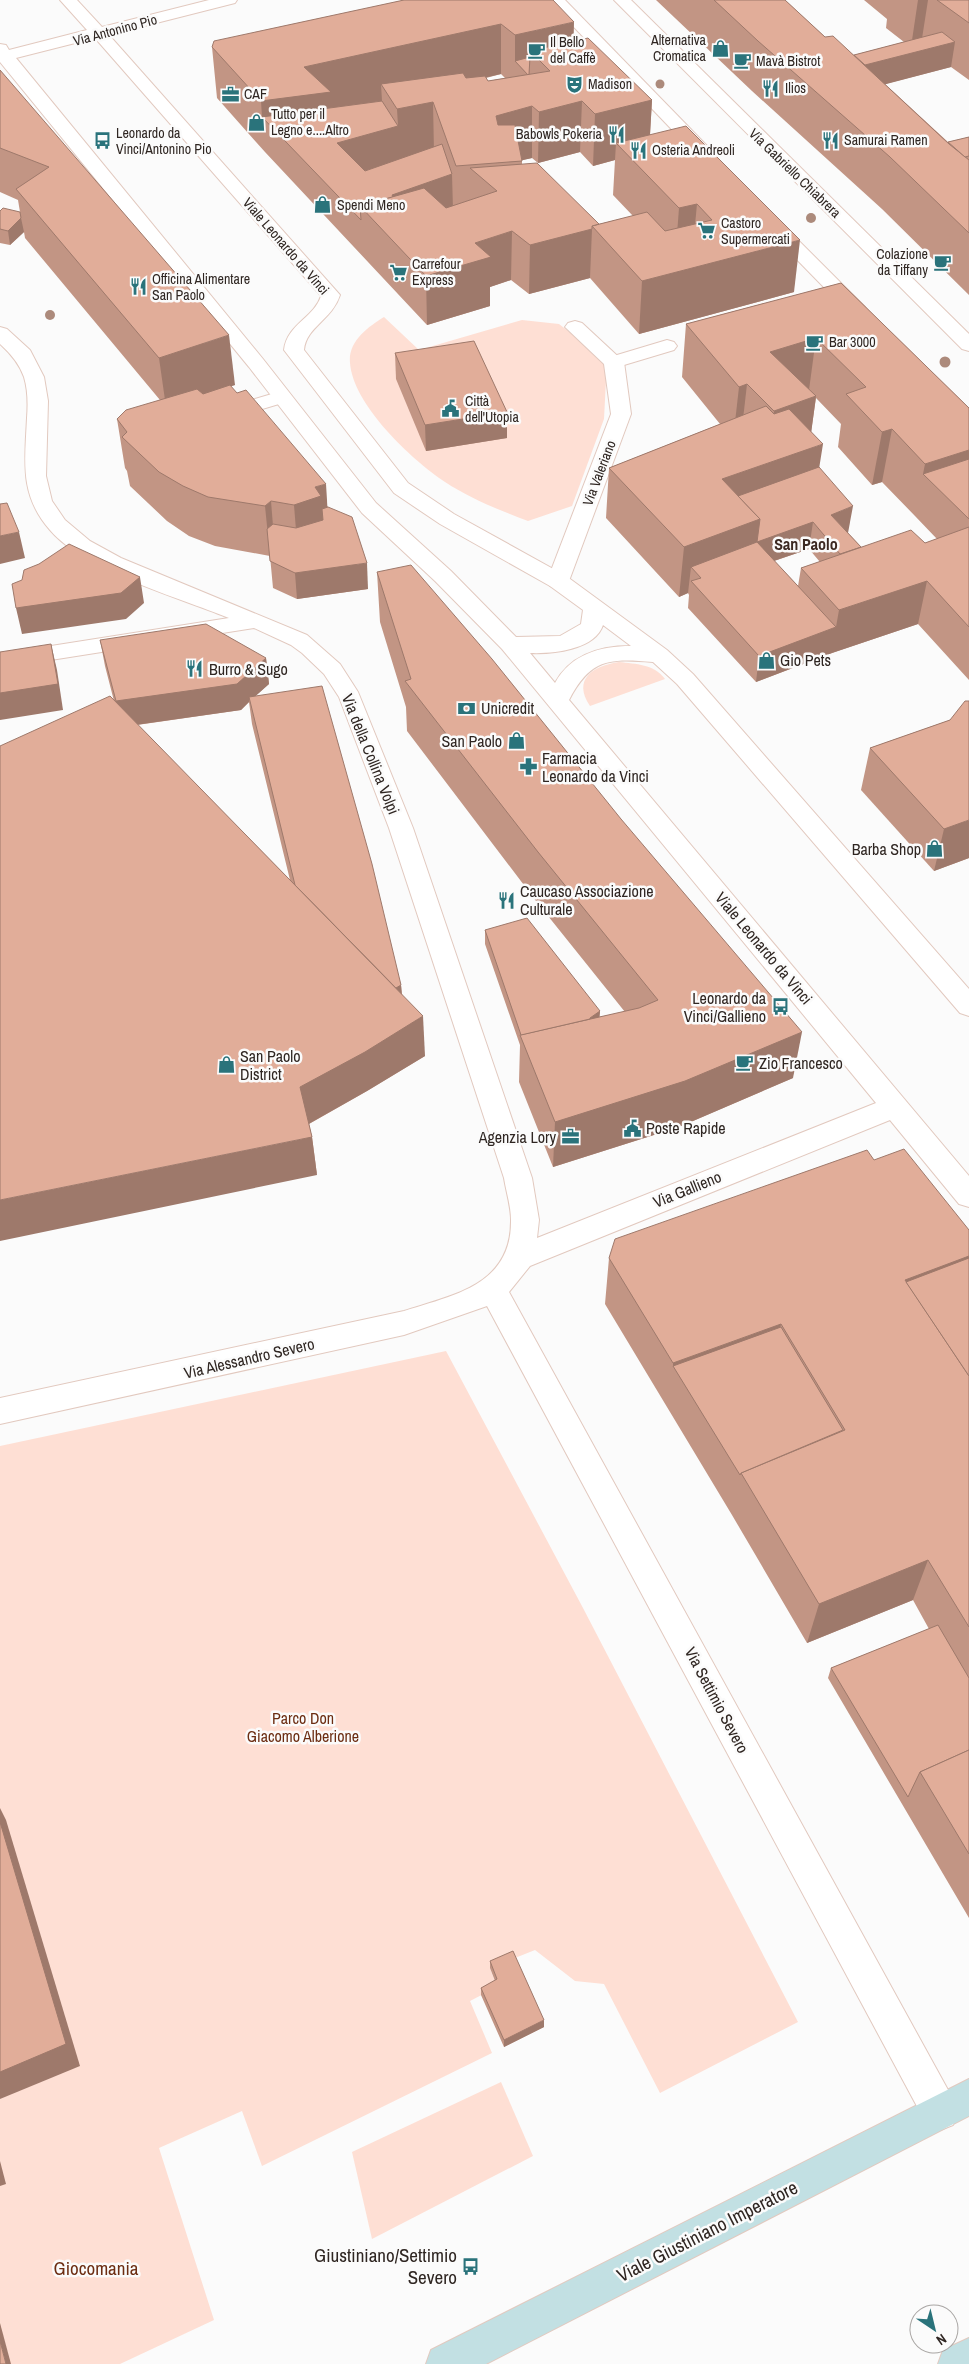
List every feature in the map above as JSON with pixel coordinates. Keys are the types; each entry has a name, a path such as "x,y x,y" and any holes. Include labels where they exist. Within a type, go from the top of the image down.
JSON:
{"street":[{"name":"Viale Leonardo da Vinci","path":"68,0 331,295 324,313 297,334 294,350 401,488 447,519 558,581 659,655 685,679 969,1006"},
{"name":"Via Antonino Pio","path":"2,54 49,47 229,0"},
{"path":"556,0 720,170"},
{"name":"Via Gabriello Chiabrera","path":"622,0 969,345"},
{"name":"Viale Leonardo da Vinci","path":"2,54 282,397 369,508 443,576 510,644 969,1196"},
{"path":"761,212 840,305 873,328"},
{"path":"575,326 614,362 667,346"},
{"name":"Via della Collina Volpi","path":"0,332 23,353 34,371 38,389 34,438 36,486 45,508 57,524 73,539 100,555 139,574 258,621 310,648 332,669 350,697 401,828 518,1178 525,1220 520,1258"},
{"name":"Via Valeriano","path":"558,581 621,414 614,362"},
{"path":"204,420 282,397"},
{"path":"510,644 538,646 570,641 592,627 594,608"},
{"path":"0,661 258,621"},
{"path":"558,700 571,675 590,660 622,653 659,655"},
{"name":"Via Gallieno","path":"493,1290 520,1258 894,1107"},
{"name":"Via Alessandro Severo","path":"0,1411 404,1323 456,1306 493,1290"},
{"name":"Via Settimio Severo","path":"493,1290 955,2104"},
{"name":"Viale Giustiniano Imperatore","path":"445,2364 955,2104"},
{"path":"957,2364 969,2357"}],"green space":[{"path":"384,317 419,350 522,320 559,324 607,361 604,419 572,506 528,521 465,494 445,482 401,446 386,430 361,396 350,363 350,355 356,341 366,330"},
{"path":"619,662 638,664 656,670 665,679 590,706 585,697 584,681 588,675 601,667"},
{"name":"Parco Don Giacomo Alberione","path":"446,1351 583,1608 798,2022 660,2093 604,1984 575,1981 535,1950 490,1968 497,1987 470,2001 492,2053 262,2166 242,2111 159,2148 214,2320 120,2364 0,2364 0,1446"},
{"path":"501,2082 533,2156 372,2239 352,2152"}],"building":[{"path":"404,0 553,0 574,22 515,35 501,24 304,67 331,92 261,101 212,47 214,41"},
{"path":"714,0 785,0 825,37 833,36 949,144 969,160 969,233 890,157"},
{"path":"937,0 969,0 969,23"},
{"path":"942,32 955,42 865,65 854,55"},
{"path":"588,38 652,100 595,114 582,101 539,112 532,106 496,116 498,125 515,125 522,161 456,166 433,102 397,109 381,84 463,73 466,78 485,76 488,81 550,71 530,51"},
{"path":"530,57 529,74 528,75 515,61"},
{"path":"0,70 229,335 159,358 16,189 49,167 0,148"},
{"path":"382,101 398,126 337,143 365,171 442,144 452,174 392,195 393,197 360,206 361,220 262,117"},
{"path":"686,126 800,240 642,281 592,226 647,212 665,231 712,220 697,204 679,208 616,143"},
{"path":"969,137 969,156 965,157 948,142"},
{"path":"537,163 599,224 592,226 592,229 530,245 512,231 475,243 491,257 426,276 360,206 424,188 446,208 497,191 470,168"},
{"path":"3,208 20,212 21,218 8,231 0,229 0,211"},
{"path":"841,283 969,408 969,450 925,464 892,429 882,432 846,394 866,387 816,338 770,352 816,396 774,411 747,384 739,387 686,324"},
{"path":"474,341 507,412 425,425 395,353"},
{"path":"230,385 237,393 246,390 326,484 315,487 321,496 294,505 271,501 265,506 208,497 183,486 159,472 122,437 127,432 117,419 126,410 197,389 203,394"},
{"path":"766,406 774,414 789,409 823,444 722,479 760,519 684,547 609,468"},
{"path":"969,459 969,519 923,474"},
{"path":"819,467 853,506 831,515 861,547 840,554 813,522 757,542 760,519 738,496"},
{"path":"7,503 19,532 0,536 0,504"},
{"path":"328,507 352,517 367,563 295,573 270,561 267,529 273,524 296,528 323,520 322,509"},
{"path":"969,527 969,627 927,581 839,610 801,568 911,530 925,543"},
{"path":"757,542 836,627 759,656 691,581 701,578 691,567"},
{"path":"69,544 140,577 121,593 16,608 12,584 22,580 24,570 39,564"},
{"path":"411,565 492,659 621,819 802,1032 685,1081 555,1122 520,1035 639,1008 658,1000 538,852 405,681 411,679 377,572"},
{"path":"206,624 266,658 237,684 116,701 100,640"},
{"path":"51,644 58,684 0,693 0,652"},
{"path":"322,686 372,864 401,985 396,988 295,885 249,697"},
{"path":"110,696 423,1016 365,1052 300,1087 312,1137 0,1200 0,746"},
{"path":"965,701 969,701 969,820 944,829 870,748 950,720"},
{"path":"527,918 600,1011 590,1019 521,1035 485,930"},
{"path":"904,1149 969,1230 969,1256 905,1280 969,1376 969,1627 928,1560 819,1604 741,1473 845,1430 781,1324 673,1363 609,1258 615,1239 867,1150 874,1160"},
{"path":"969,1258 969,1376 906,1282"},
{"path":"781,1327 843,1430 740,1475 673,1366"},
{"path":"938,1625 969,1678 969,1750 920,1772 908,1797 831,1668"},
{"path":"969,1750 969,1854 920,1772"},
{"path":"0,1822 66,2044 0,2072"},
{"path":"513,1951 544,2020 504,2040 481,1988 497,1979 490,1961"},
{"path":"0,2341 6,2364 0,2364"}],"place":[{"name":"Alternativa Cromatica","path":"720,48"},
{"name":"Il Bello del Caffè","path":"536,50"},
{"name":"Mavà Bistrot","path":"742,61"},
{"name":"Madison","path":"574,84"},
{"name":"Ilios","path":"771,88"},
{"name":"CAF","path":"230,94"},
{"name":"Tutto per il Legno e....Altro","path":"257,122"},
{"name":"Babowls Pokeria","path":"616,134"},
{"name":"Samurai Ramen","path":"830,140"},
{"name":"Leonardo da Vinci/Antonino Pio","path":"102,141"},
{"name":"Osteria Andreoli","path":"638,150"},
{"name":"Spendi Meno","path":"323,205"},
{"name":"Castoro Supermercati","path":"707,231"},
{"name":"Colazione da Tiffany","path":"942,262"},
{"name":"Carrefour Express","path":"398,272"},
{"name":"Officina Alimentare San Paolo","path":"138,287"},
{"name":"Bar 3000","path":"815,342"},
{"name":"Città dell'Utopia","path":"451,409"},
{"name":"Gio Pets","path":"766,660"},
{"name":"Burro & Sugo","path":"195,669"},
{"name":"Unicredit","path":"467,708"},
{"name":"San Paolo","path":"516,741"},
{"name":"Farmacia Leonardo da Vinci","path":"528,767"},
{"name":"Barba Shop","path":"935,849"},
{"name":"Caucaso Associazione Culturale","path":"506,900"},
{"name":"Leonardo da Vinci/Gallieno","path":"780,1007"},
{"name":"Zio Francesco","path":"745,1063"},
{"name":"San Paolo District","path":"226,1065"},
{"name":"Poste Rapide","path":"632,1128"},
{"name":"Agenzia Lory","path":"570,1137"},
{"name":"Giustiniano/Settimio Severo","path":"471,2266"}],"district":[{"name":"San Paolo","path":"806,544"}],"park label":[{"name":"Giocomania","path":"96,2268"}]}
